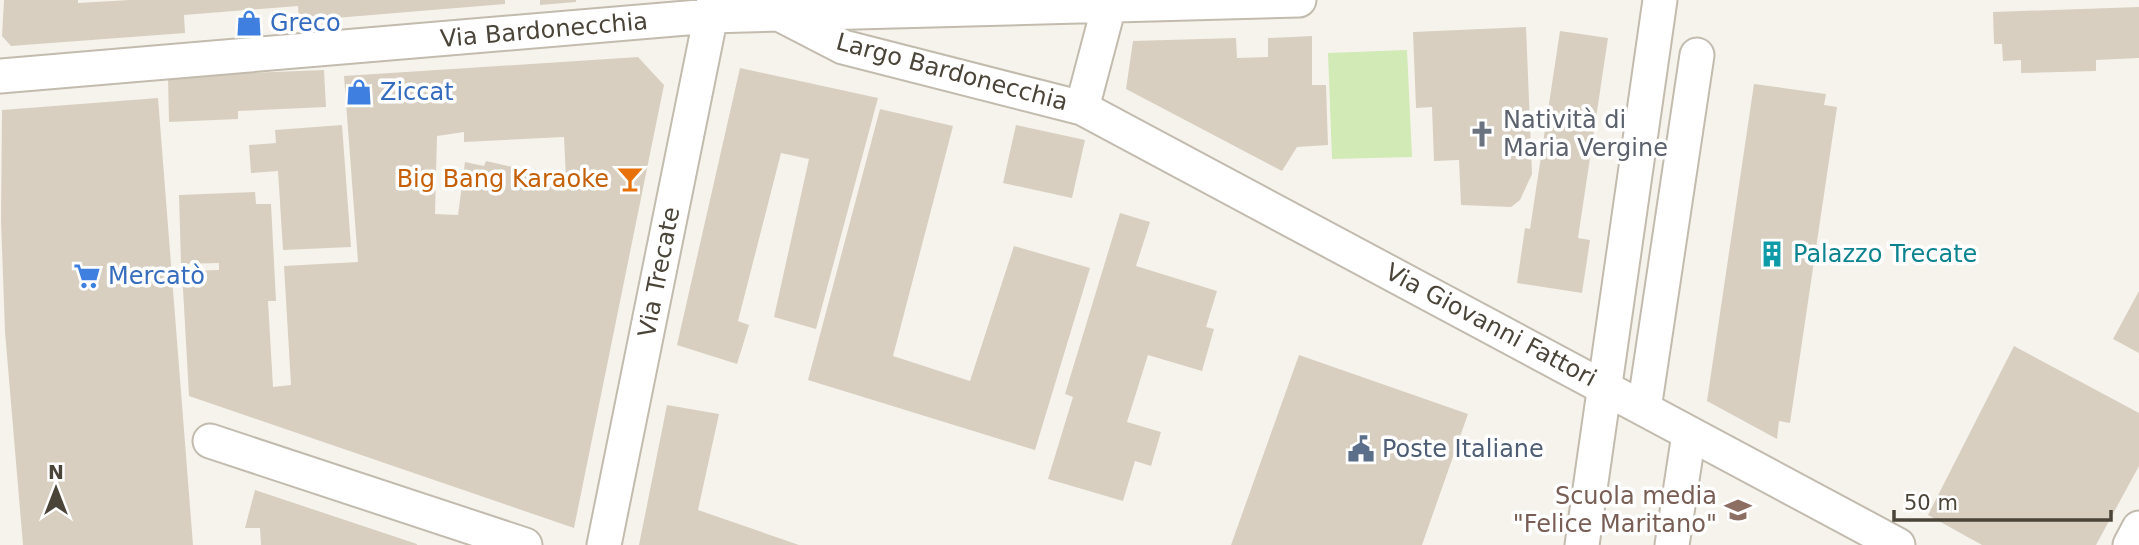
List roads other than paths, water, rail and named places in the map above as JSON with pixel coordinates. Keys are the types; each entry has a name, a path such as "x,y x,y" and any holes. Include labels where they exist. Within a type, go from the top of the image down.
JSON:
{"street":[{"name":"Via Bardonecchia","path":"0,76 712,8 780,15 1097,3 1299,0"},
{"path":"1582,545 1660,0"},
{"name":"Largo Bardonecchia","path":"780,15 843,47 1082,108 1097,3"},
{"name":"Via Trecate","path":"604,545 712,8"},
{"path":"1644,409 1697,55"},
{"name":"Via Giovanni Fattori","path":"1082,108 1898,545"},
{"path":"1672,545 1689,434"},
{"path":"210,441 525,545"},
{"path":"2130,545 2139,528"}],"place":[{"name":"Greco","path":"249,23"},
{"name":"Ziccat","path":"359,92"},
{"name":"Natività di Maria Vergine","path":"1482,134"},
{"name":"Big Bang Karaoke","path":"630,179"},
{"name":"Palazzo Trecate","path":"1772,254"},
{"name":"Mercatò","path":"87,276"},
{"name":"Poste Italiane","path":"1361,449"},
{"name":"Scuola media \"Felice Maritano\"","path":"1738,510"}]}
